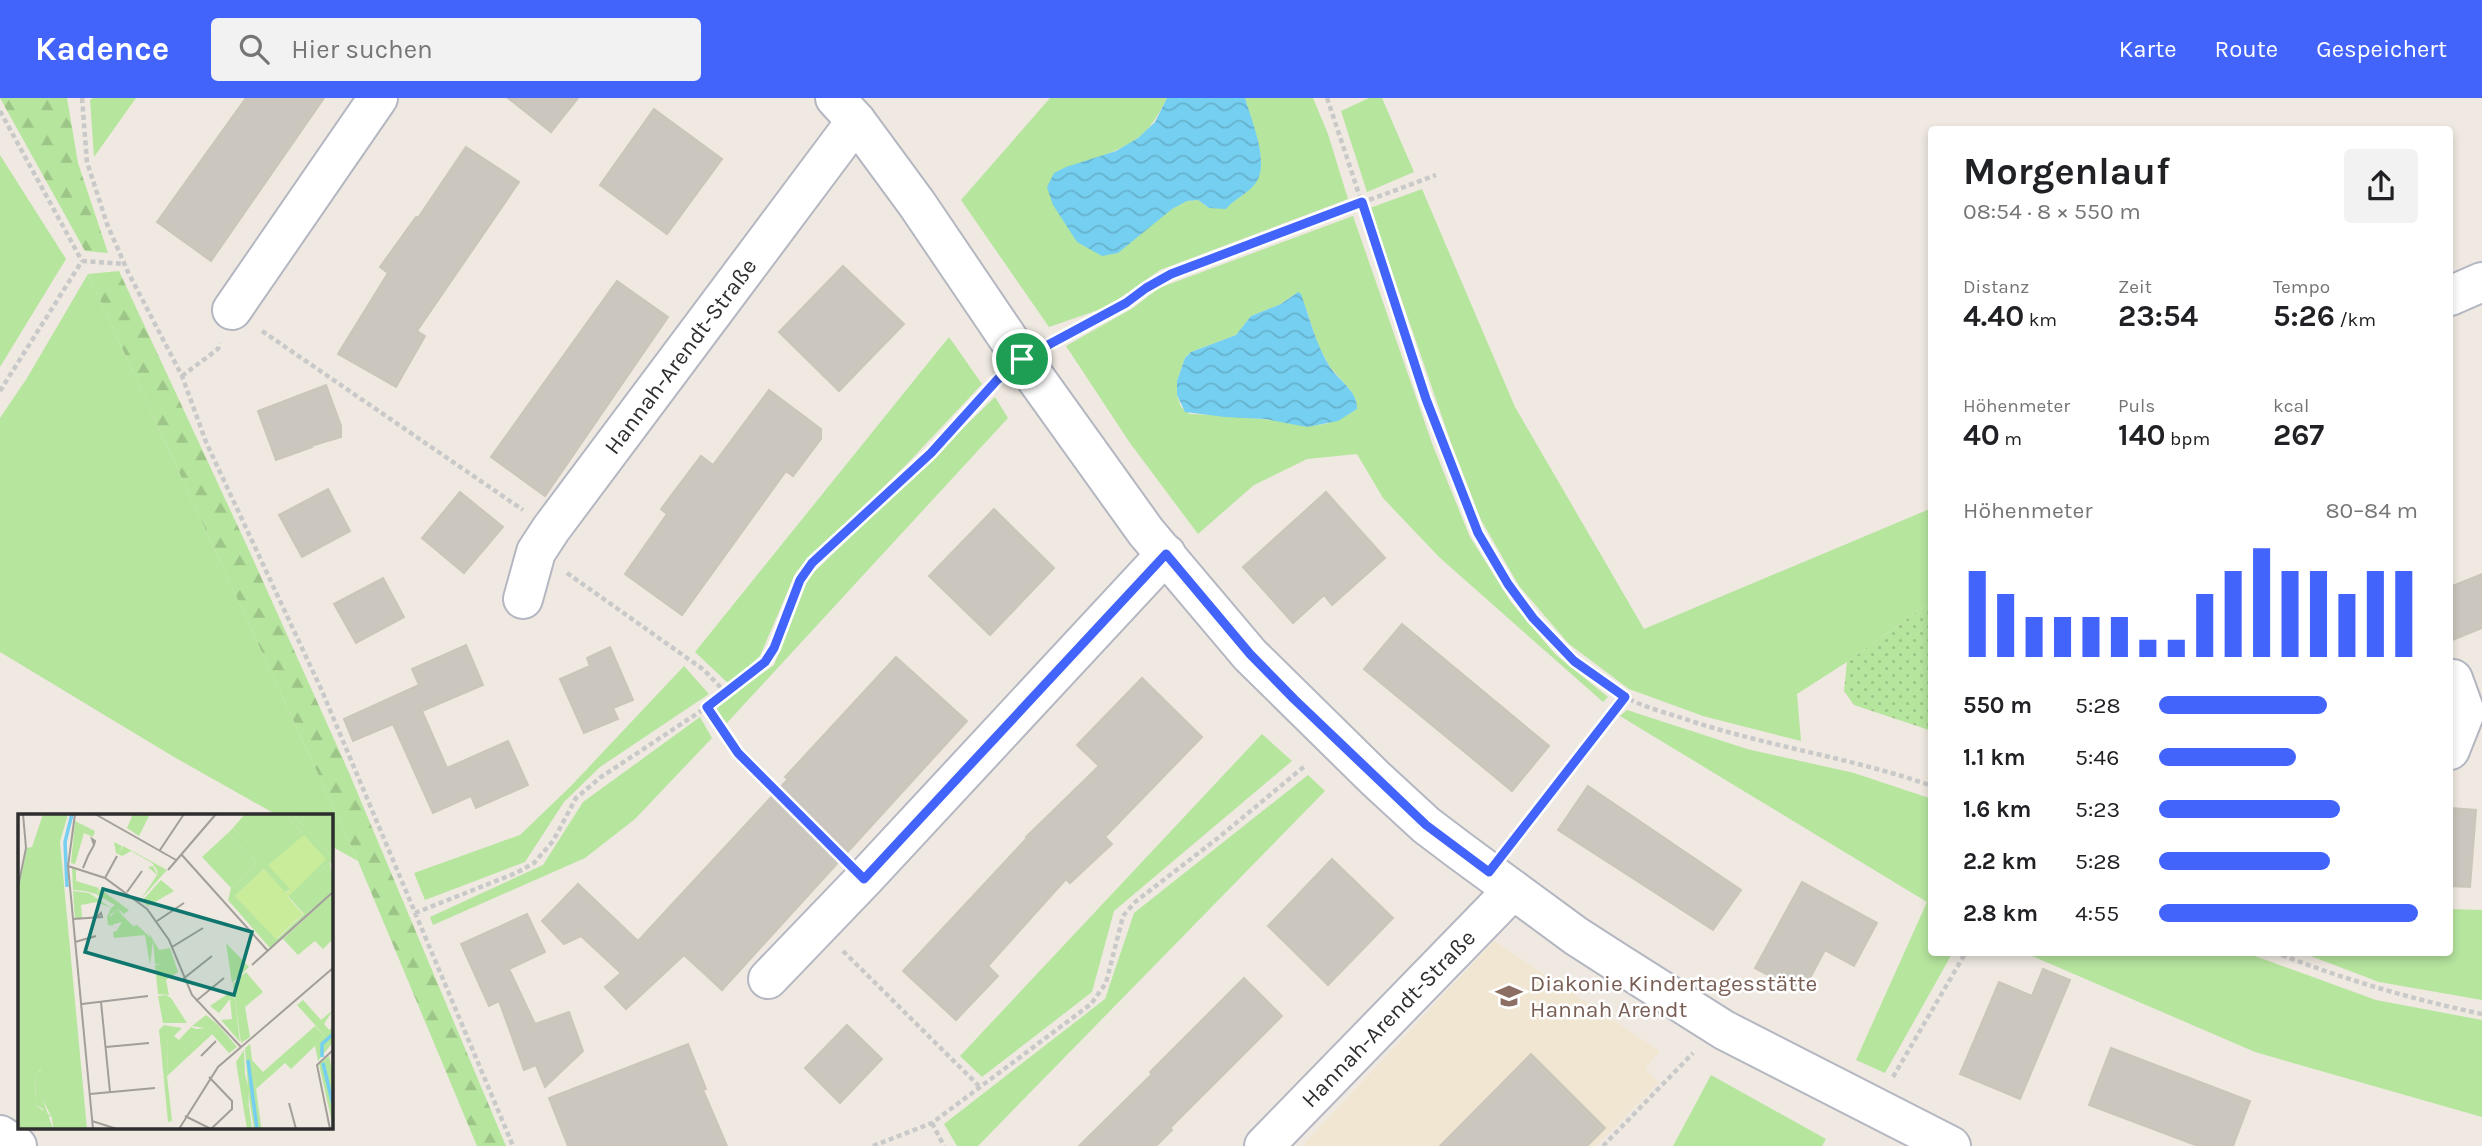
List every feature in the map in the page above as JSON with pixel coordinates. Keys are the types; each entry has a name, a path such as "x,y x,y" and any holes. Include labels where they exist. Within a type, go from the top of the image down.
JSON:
{"street":[{"path":"232,310 378,98"},
{"name":"Hannah-Arendt-Straße","path":"523,598 544,540 845,109 917,204 1125,505 1250,654 1426,825 1576,936 1724,1030 1951,1146"},
{"path":"2453,295 2482,282"},
{"path":"768,979 1166,554"},
{"path":"2453,742 2465,712 2462,676"},
{"name":"Hannah-Arendt-Straße","path":"1264,1146 1501,881"},
{"path":"0,1135 17,1146"}],"path":[{"path":"82,98 87,162 107,224 182,376 206,442 322,691 513,1146"},
{"path":"1327,98 1426,399 1478,533 1508,584 1533,618 1574,661 1625,697 1707,727 1857,762 1928,785"},
{"path":"0,111 82,261"},
{"path":"415,913 516,873 534,863 553,841 576,798 601,777 750,676 765,662 774,648 800,580 812,563 931,453 997,380 1022,359 1126,303 1171,274 1436,175"},
{"path":"82,261 125,264"},
{"path":"0,391 82,261"},
{"path":"182,376 218,349 232,310 544,540 704,670 725,692"},
{"path":"1501,881 1625,697"},
{"path":"707,707 738,753 864,879"},
{"path":"873,1146 932,1122 1091,1003 1100,995 1106,983 1123,916 1135,902 1208,847 1306,765"},
{"path":"819,927 979,1086"},
{"path":"1876,1107 1964,956"},
{"path":"2284,956 2385,991 2482,1014"},
{"path":"1603,1146 1695,1051"},
{"path":"932,1122 944,1146"}],"shaded area":[{"name":"Diakonie Kindertagesstätte Hannah Arendt","path":"1494,941 1660,1051 1645,1069 1659,1082 1596,1146 1302,1146"}],"green space":[{"path":"0,98 67,98 78,163 108,253 85,251"},
{"path":"136,98 94,157 90,100"},
{"path":"1050,98 1167,98 1153,122 1138,138 1120,149 1094,159 1118,252 1172,208 1187,201 1198,200 1209,208 1232,199 1257,178 1260,153 1245,98 1313,98 1328,134 1348,199 1160,270 1107,307 1049,327 961,200"},
{"path":"1369,98 1382,98 1414,172 1367,192 1341,111"},
{"path":"0,155 66,259 0,367"},
{"path":"1422,189 1515,407 1644,629 1928,510 1928,604 1797,694 1801,741 1703,716 1629,689 1569,644 1519,586 1481,520 1450,440 1370,208"},
{"path":"1353,216 1433,446 1470,537 1511,602 1555,654 1608,697 1603,702 1439,557 1383,498 1357,454 1307,459 1254,485 1198,534 1130,443 1066,346 1133,308 1159,288","holes":["1293,295 1307,311 1317,343 1330,367 1351,391 1357,409 1332,422 1311,425 1190,414 1181,407 1177,395 1177,381 1185,358 1191,352 1236,335 1251,316 1281,304"]},
{"path":"119,271 347,768 506,1146 477,1146 358,861 88,274"},
{"path":"88,274 358,861 332,847 332,814 275,814 174,757 0,652 0,418 27,378"},
{"path":"949,337 982,384 906,465 796,572 760,656 729,684 695,652"},
{"path":"995,397 1008,418 726,724 715,707 774,665 808,578"},
{"path":"1928,604 1928,730 1854,705 1844,691 1847,662"},
{"path":"684,666 709,694 600,767 564,802 525,862 425,900 414,873 520,835 571,786"},
{"path":"1627,710 1747,749 1854,773 1928,798 1928,956 1951,956 1885,1073 1856,1060 1927,902 1620,716"},
{"path":"700,717 712,738 635,819 585,858 433,925 430,917 543,865 583,802"},
{"path":"1262,734 1292,761 1114,911 1092,992 982,1077 960,1056"},
{"path":"1308,775 1325,791 978,1146 957,1146 944,1124 1105,999 1134,913"},
{"path":"2453,909 2482,910 2482,1000 2379,982 2311,956 2453,956"},
{"path":"2032,956 2255,956 2376,1000 2482,1020 2482,1117 2255,1052"},
{"path":"1711,1075 1826,1139 1822,1146 1673,1146"}],"water":[{"path":"1167,98 1245,98 1260,150 1261,170 1258,179 1252,188 1226,209 1209,208 1198,200 1187,201 1172,209 1118,253 1102,256 1077,242 1053,205 1047,187 1054,173 1116,151 1138,138 1155,122"},
{"path":"1298,292 1325,359 1351,391 1357,409 1338,421 1307,427 1265,419 1185,412 1177,395 1177,381 1185,358 1191,352 1236,335 1251,316 1281,304"}],"building":[{"path":"246,98 324,98 211,261 157,222"},
{"path":"508,98 578,98 551,132"},
{"path":"654,109 722,159 667,234 600,185"},
{"path":"466,147 519,182 417,331 425,336 396,387 338,354 388,273 380,267 416,217 418,218"},
{"path":"843,266 904,324 839,391 779,332"},
{"path":"617,281 668,317 545,496 491,457"},
{"path":"326,385 341,426 341,437 276,460 258,411"},
{"path":"769,390 821,429 821,439 793,476 786,471 682,615 625,574 667,514 661,509 701,456 713,465"},
{"path":"328,489 350,531 302,557 279,515"},
{"path":"460,492 503,527 464,573 422,538"},
{"path":"1326,492 1385,558 1332,605 1324,595 1293,623 1243,567"},
{"path":"994,509 1054,568 990,635 929,576"},
{"path":"2482,574 2482,628 2453,640 2453,586"},
{"path":"383,578 404,617 356,643 334,604"},
{"path":"1402,624 1549,746 1512,791 1364,669"},
{"path":"466,645 483,685 422,711 447,768 508,741 528,785 476,808 471,796 433,813 393,724 353,741 344,719 419,685 412,669"},
{"path":"610,647 633,700 613,708 618,719 584,733 560,679 590,666 587,658"},
{"path":"896,657 967,721 722,990 684,955 626,1009 605,987 621,973 581,936 564,944 542,921 578,884 638,941"},
{"path":"1142,678 1202,737 1105,837 1112,844 1070,883 1066,879 988,966 998,976 956,1020 903,971 1026,837 1099,766 1077,745"},
{"path":"1588,786 1741,890 1713,930 1558,830"},
{"path":"2453,808 2476,810 2470,887 2453,886"},
{"path":"1332,859 1393,918 1328,985 1268,926"},
{"path":"1802,882 1877,923 1854,966 1825,950 1802,993 1755,968"},
{"path":"527,914 545,952 509,969 535,1024 569,1012 583,1051 545,1087 536,1065 524,1070 499,1001 489,1006 461,944"},
{"path":"2043,969 2070,980 2020,1099 1960,1074 1999,982 2032,996"},
{"path":"1244,978 1282,1016 1170,1128 1172,1130 1156,1146 1079,1146 1152,1074 1150,1072"},
{"path":"847,1025 882,1059 840,1103 805,1068"},
{"path":"688,1044 706,1089 703,1090 727,1146 568,1146 549,1098"},
{"path":"2111,1048 2250,1101 2233,1146 2198,1146 2089,1105"},
{"path":"1531,1054 1605,1128 1587,1146 1440,1146"}],"place":[{"name":"Diakonie Kindertagesstätte Hannah Arendt","path":"1509,996"}],"route":[{"path":"1362,202 1426,399 1468,510 1490,556 1533,618 1557,646 1625,697 1588,741 1489,872 1426,825 1294,699 1250,654 1166,554 864,879 738,753 707,707 765,662 774,648 800,580 812,563 931,453 997,380 1022,359 1126,303 1171,274 1362,202"}]}
